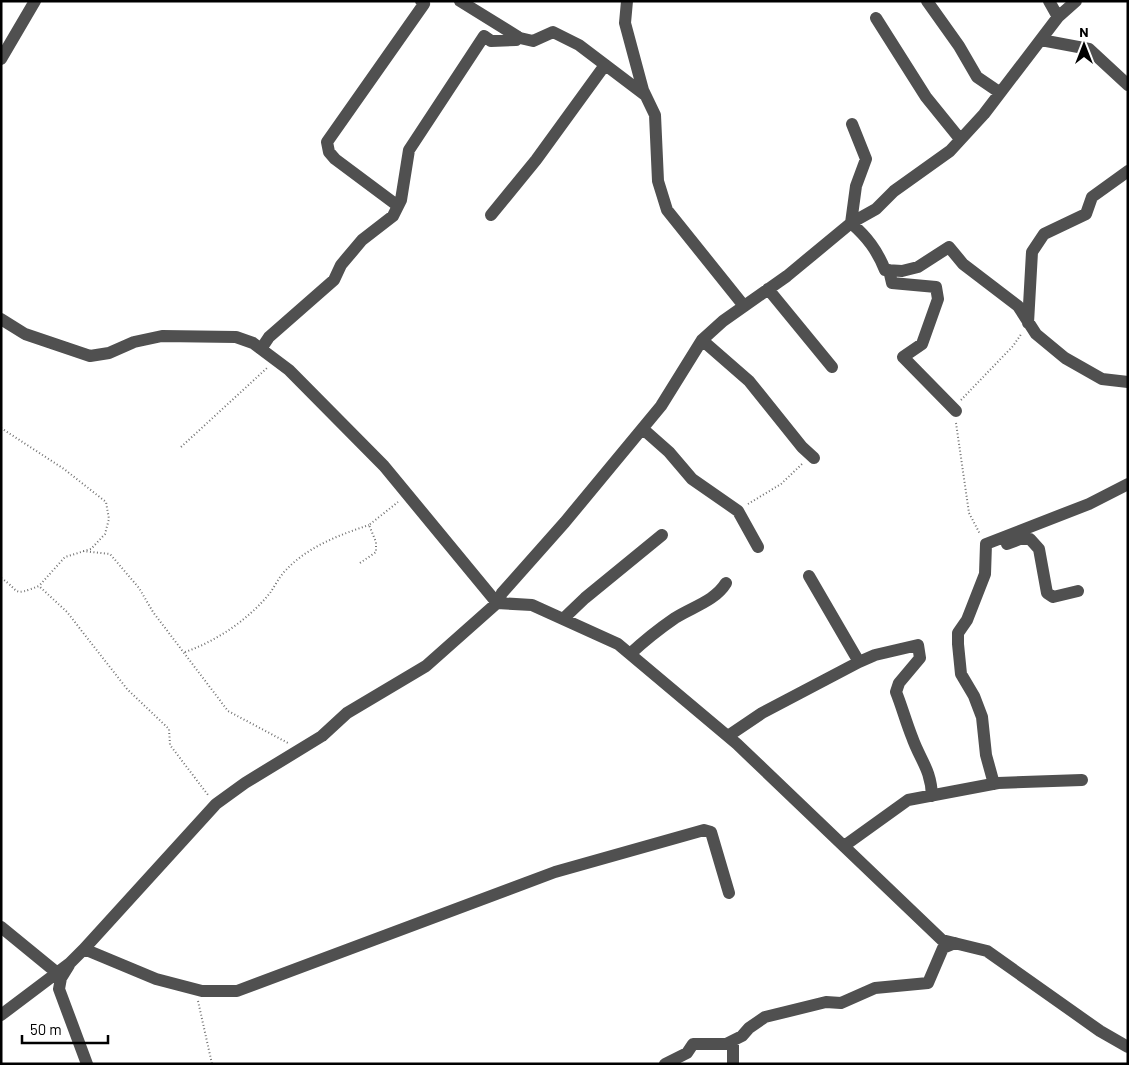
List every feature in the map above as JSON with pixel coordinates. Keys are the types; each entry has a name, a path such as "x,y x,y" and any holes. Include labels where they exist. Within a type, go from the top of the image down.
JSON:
{"street":[{"path":"1,59 35,1"},
{"path":"398,206 335,159 329,152 327,142 408,30 424,4 421,1"},
{"path":"460,1 517,36 533,41 553,32 579,45 645,95"},
{"path":"627,1 625,23 645,95 655,116 658,181 666,210 744,306"},
{"path":"926,1 959,46 977,77 999,92"},
{"path":"1049,1 1058,18"},
{"path":"1058,18 1060,1"},
{"path":"1,1015 70,963 216,804 245,783 322,736 346,713 426,666 497,603 502,593 643,429 669,396 685,365 702,340 850,223 876,209 894,191 950,151 984,114 999,92 1058,18 1076,1"},
{"path":"876,18 926,97 960,140"},
{"path":"261,349 269,337 334,280 341,264 362,240 393,216 398,206 409,150 484,36 491,41 516,40 517,36"},
{"path":"1041,40 1089,49 1128,85"},
{"path":"490,215 536,160 605,65"},
{"path":"850,223 856,186 866,160 852,124"},
{"path":"1028,323 1032,252 1044,234 1086,214 1092,197 1128,171"},
{"path":"850,223 864,234 877,252 885,270 902,271 918,267 949,247 963,264 1018,306 1036,334 1065,358 1102,380 1128,382"},
{"path":"889,270 892,283 936,287 938,299 922,344 903,357 956,411"},
{"path":"768,289 832,367"},
{"path":"1,319 25,334 90,356 109,353 134,342 162,336 236,336 261,349 290,370 384,466 497,603 532,605 618,644 728,736 942,940 987,950 1100,1031 1128,1047"},
{"path":"702,340 749,381 802,448 814,458"},
{"path":"643,429 669,452 692,479 738,511 758,547"},
{"path":"987,547 1089,504 1128,484"},
{"path":"563,619 585,598 662,535"},
{"path":"987,547 1020,539 1030,539 1039,549 1048,593 1053,597 1078,591"},
{"path":"987,547 985,574 967,620 958,633 958,644 961,674 974,696 982,717 986,755 994,784"},
{"path":"809,576 859,662"},
{"path":"630,654 677,617 704,602 726,583"},
{"path":"728,736 762,713 859,662 875,655 918,645 920,658 899,684 896,692 912,739 924,759 932,780 932,796"},
{"path":"844,846 908,800 994,784 1082,780"},
{"path":"84,949 156,979 202,991 237,991 555,872 704,830 711,832 729,893"},
{"path":"1,927 56,972"},
{"path":"665,1064 687,1052 693,1044 726,1044 733,1041 765,1017 826,1002 841,1002 875,988 928,983 943,948 955,943"},
{"path":"70,963 61,978 60,989 86,1064"},
{"path":"733,1041 733,1064"}],"path":[{"path":"987,547 970,513 954,417 958,404 1013,346 1028,323"},
{"path":"181,447 276,360"},
{"path":"1,428 64,469 106,502 109,519 105,534 91,549 65,557 39,586 23,592 13,590 1,578"},
{"path":"738,511 781,484 800,465 814,458"},
{"path":"184,652 223,634 256,608 285,571 321,544 369,525 407,494"},
{"path":"360,563 376,552 376,542 369,525"},
{"path":"83,551 110,554 139,588 153,612 228,711 298,750"},
{"path":"39,586 67,612 127,689 169,729 170,745 216,804"},
{"path":"197,999 212,1064"}]}
